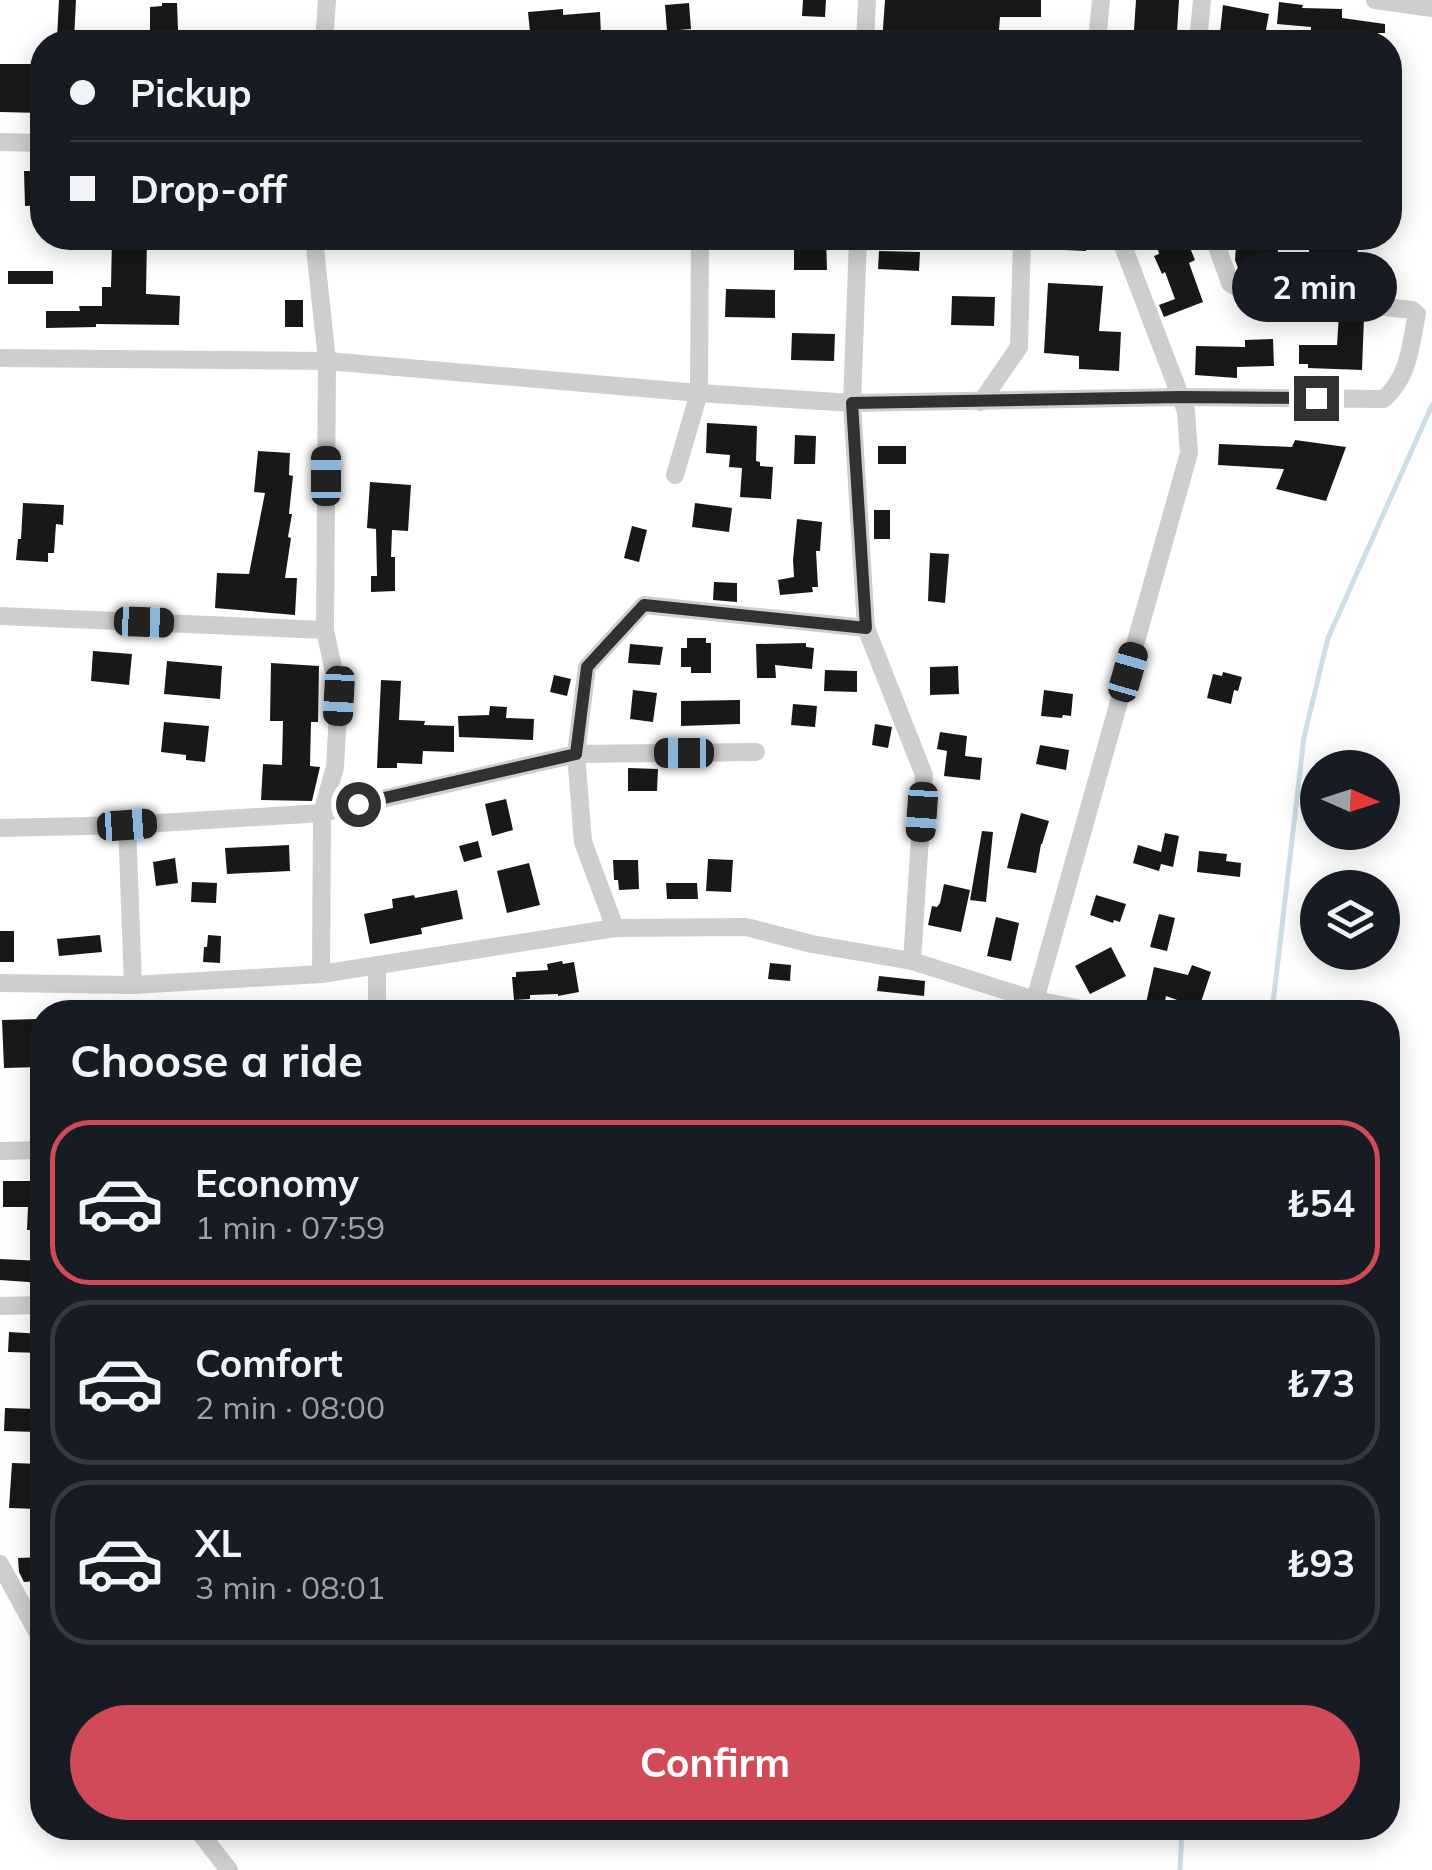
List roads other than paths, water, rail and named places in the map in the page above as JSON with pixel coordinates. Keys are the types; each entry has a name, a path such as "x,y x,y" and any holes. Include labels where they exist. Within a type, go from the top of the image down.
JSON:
{"street":[{"path":"325,30 328,0"},
{"path":"866,30 867,0"},
{"path":"1098,30 1101,0"},
{"path":"1199,30 1202,0"},
{"path":"1376,0 1432,8"},
{"path":"0,142 30,143"},
{"path":"315,250 327,361 325,630 339,696 335,766 322,812 320,974"},
{"path":"675,475 699,393 700,250"},
{"path":"858,250 852,403 866,628 924,775 912,961"},
{"path":"982,402 1019,347 1022,250"},
{"path":"0,983 132,986 320,974 615,928 746,927 812,944 912,961 1036,1000 1190,453 1186,410 1125,250"},
{"path":"0,358 327,361 852,403 1180,397 1384,399 1394,390 1405,372 1417,314 1412,310 1242,291 1230,283 1218,250"},
{"path":"615,928 583,842 576,754 587,667 644,605 866,628"},
{"path":"0,616 325,630"},
{"path":"0,828 127,825 322,812 576,754 756,752"},
{"path":"127,825 132,986"},
{"path":"377,966 377,1000"},
{"path":"0,1151 30,1150"},
{"path":"0,1306 30,1305"},
{"path":"0,1564 30,1620"},
{"path":"206,1840 230,1870"}],"waterway":[{"path":"1273,1000 1304,737 1328,638 1432,405"},
{"path":"1180,1870 1181,1840"}]}
